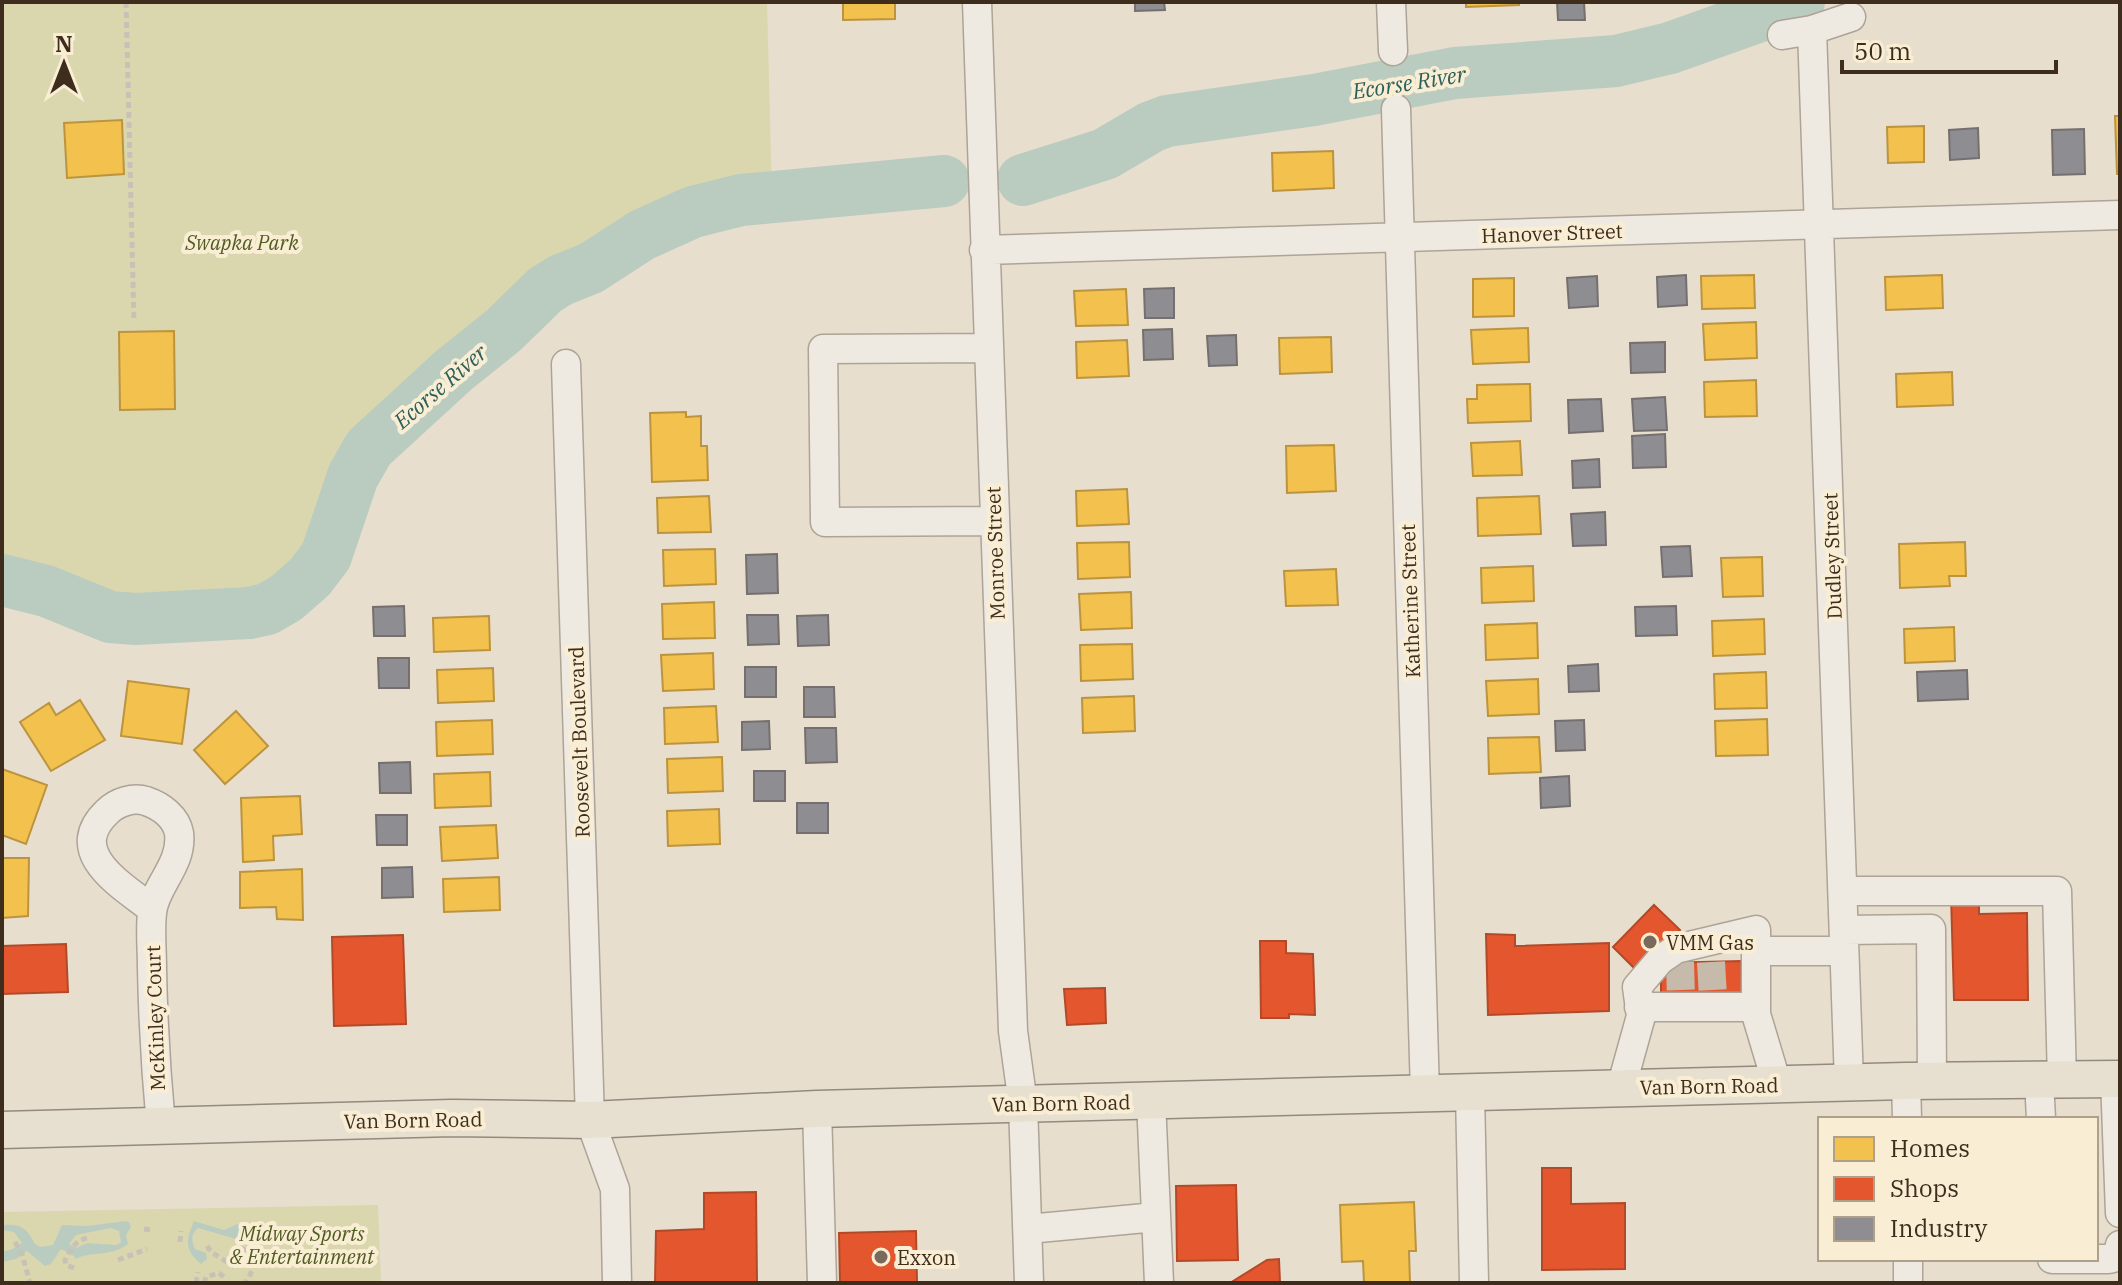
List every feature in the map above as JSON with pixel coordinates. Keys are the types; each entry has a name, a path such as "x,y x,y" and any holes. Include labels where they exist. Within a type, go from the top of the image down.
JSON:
{"main road":[{"name":"Van Born Road","path":"2,1130 452,1118 590,1120 817,1109 1151,1100 1849,1082 2118,1079"}],"street":[{"name":"Monroe Street","path":"977,2 1013,1031 1023,1104 1029,1283"},
{"path":"1391,2 1393,51"},
{"path":"1782,35 1812,30 1851,17"},
{"name":"Dudley Street","path":"1812,30 1849,1082"},
{"name":"Katherine Street","path":"1396,109 1425,1093"},
{"name":"Hanover Street","path":"984,250 2120,215"},
{"path":"988,348 823,349 825,522 994,521"},
{"name":"Roosevelt Boulevard","path":"566,364 590,1120 615,1189 617,1283"},
{"path":"1843,891 2057,891 2051,1080 2042,1117"},
{"name":"McKinley Court","path":"152,909 154,1054 161,1126"},
{"path":"1756,951 1931,929 1919,1081 1908,1117"},
{"path":"1621,1088 1641,1016 1637,987 1660,960 1711,952 1756,930 1756,1007 1777,1084"},
{"path":"1639,1007 1682,1002 1756,1007"},
{"path":"2118,1079 2120,1213"},
{"path":"1470,1092 1474,1283"},
{"path":"1151,1100 1159,1283"},
{"path":"817,1109 822,1283"},
{"path":"1028,1229 1156,1217"},
{"path":"2098,1259 2117,1257 2120,1245"},
{"path":"1908,1261 1908,1283"}],"path":[{"path":"126,2 134,322"},
{"path":"144,1229 152,1230"},
{"path":"180,1242 181,1231"},
{"path":"74,1268 66,1265 67,1255 73,1245 88,1238"},
{"path":"16,1244 30,1283"},
{"path":"207,1246 235,1267"},
{"path":"241,1248 252,1254 254,1262 252,1273 245,1283"},
{"path":"118,1260 147,1249"},
{"path":"196,1283 198,1272"},
{"path":"204,1283 206,1277 213,1274 219,1273 224,1277"}],"green space":[{"name":"Swapka Park","path":"2,2 767,2 772,197 741,200 693,212 642,235 591,268 545,290 369,448 353,477 326,556 310,577 286,598 267,609 249,613 136,619 110,617 46,591 2,580"},
{"name":"Midway Sports & Entertainment","path":"378,1205 381,1283 2,1283 2,1212"}],"shaded area":[{"path":"194,1221 224,1230 238,1224 247,1227 248,1233 236,1239 198,1228 192,1240 195,1249 206,1253 207,1259 201,1264 188,1244"},
{"path":"129,1222 131,1227 126,1235 128,1244 115,1251 75,1259 61,1249 51,1264 45,1266 27,1251 16,1259 2,1262 2,1252 22,1243 14,1232 2,1230 2,1225 22,1228 40,1247 53,1245 62,1225","holes":["111,1228 119,1231 121,1242 117,1245 87,1243 76,1248 69,1244 76,1235"]}],"building: Homes":[{"path":"843,2 895,2 895,19 843,20"},
{"path":"1466,2 1519,2 1519,5 1466,7"},
{"path":"2115,116 2120,116 2120,174 2117,174"},
{"path":"122,120 124,174 67,178 64,123"},
{"path":"1924,126 1924,162 1888,163 1887,127"},
{"path":"1333,151 1334,188 1273,191 1272,153"},
{"path":"1754,275 1755,308 1702,309 1701,276"},
{"path":"1942,275 1943,308 1886,310 1885,277"},
{"path":"1514,278 1514,316 1473,317 1473,279"},
{"path":"1126,289 1128,325 1076,326 1074,291"},
{"path":"1756,322 1757,358 1705,360 1703,324"},
{"path":"1528,328 1529,362 1473,364 1471,330"},
{"path":"174,331 175,409 120,410 119,332"},
{"path":"1331,337 1332,372 1280,374 1279,338"},
{"path":"1127,340 1129,376 1077,378 1076,342"},
{"path":"1952,372 1953,405 1897,407 1896,374"},
{"path":"1756,380 1757,416 1705,417 1704,382"},
{"path":"1530,384 1531,421 1468,423 1467,399 1477,399 1477,385"},
{"path":"686,412 686,417 701,416 701,446 707,446 708,480 652,482 650,413"},
{"path":"1520,441 1522,475 1473,476 1471,443"},
{"path":"1334,445 1336,491 1287,493 1286,446"},
{"path":"1127,489 1129,524 1077,526 1076,491"},
{"path":"709,496 711,532 658,533 657,498"},
{"path":"1539,496 1541,534 1478,536 1477,498"},
{"path":"1129,542 1130,577 1078,579 1077,543"},
{"path":"1965,542 1966,576 1949,576 1950,586 1900,588 1899,544"},
{"path":"715,549 716,584 664,586 663,550"},
{"path":"1762,557 1763,596 1723,597 1721,558"},
{"path":"1533,566 1534,601 1482,603 1481,568"},
{"path":"1336,569 1338,605 1286,606 1284,571"},
{"path":"1131,592 1132,628 1081,630 1079,594"},
{"path":"714,602 715,638 663,639 662,604"},
{"path":"489,616 490,650 434,652 433,618"},
{"path":"1764,619 1765,654 1713,656 1712,621"},
{"path":"1537,623 1538,658 1486,660 1485,625"},
{"path":"1954,627 1955,661 1905,663 1904,629"},
{"path":"1132,644 1133,679 1081,681 1080,645"},
{"path":"713,653 714,689 663,691 661,655"},
{"path":"493,668 494,701 438,703 437,670"},
{"path":"1766,672 1767,708 1715,709 1714,674"},
{"path":"1538,679 1539,714 1488,716 1486,681"},
{"path":"128,681 189,689 182,744 121,736"},
{"path":"1134,696 1135,731 1083,733 1082,698"},
{"path":"80,700 105,740 51,771 20,722 49,703 56,715"},
{"path":"716,706 718,742 665,744 664,708"},
{"path":"236,711 268,746 225,784 194,750"},
{"path":"1767,719 1768,755 1716,756 1715,721"},
{"path":"492,720 493,754 437,756 436,722"},
{"path":"1539,737 1541,772 1489,774 1488,738"},
{"path":"722,757 723,791 668,793 667,759"},
{"path":"2,769 47,785 26,844 2,835"},
{"path":"490,772 491,806 435,808 434,774"},
{"path":"300,796 302,834 273,836 274,860 243,862 241,798"},
{"path":"719,809 720,844 668,846 667,811"},
{"path":"496,825 498,858 442,861 440,827"},
{"path":"2,858 29,858 28,916 2,918"},
{"path":"302,869 303,920 277,919 276,907 240,908 240,872"},
{"path":"499,877 500,910 444,912 443,879"},
{"path":"1414,1202 1416,1251 1409,1251 1410,1283 1364,1283 1363,1261 1342,1262 1340,1205"}],"building: Shops":[{"path":"1979,894 1979,914 2027,913 2028,1000 1954,1000 1951,895"},
{"path":"1654,905 1680,930 1639,973 1613,947"},
{"path":"1486,934 1515,935 1515,946 1609,943 1609,1011 1488,1015"},
{"path":"403,935 406,1024 334,1026 332,937"},
{"path":"1260,941 1286,941 1286,953 1313,954 1315,1015 1289,1014 1289,1018 1261,1018"},
{"path":"66,944 68,992 2,994 2,946"},
{"path":"1741,961 1742,997 1661,998 1661,963"},
{"path":"1105,988 1106,1023 1067,1025 1064,989"},
{"path":"1542,1168 1571,1168 1571,1204 1625,1203 1625,1269 1542,1270"},
{"path":"1236,1185 1238,1260 1177,1261 1176,1186"},
{"path":"756,1192 757,1283 655,1283 656,1231 704,1229 704,1193"},
{"path":"916,1231 917,1283 840,1283 839,1233"},
{"path":"1279,1259 1280,1283 1230,1283 1267,1260"}],"building: Industry":[{"path":"1135,2 1164,2 1165,10 1135,11"},
{"path":"1557,2 1584,2 1585,20 1558,20"},
{"path":"1978,128 1979,158 1950,160 1949,130"},
{"path":"2084,129 2085,174 2053,175 2052,130"},
{"path":"1686,275 1687,305 1658,307 1657,277"},
{"path":"1597,276 1598,306 1569,308 1567,278"},
{"path":"1174,288 1174,318 1145,318 1144,289"},
{"path":"1172,329 1173,359 1144,360 1143,330"},
{"path":"1236,335 1237,365 1209,366 1207,336"},
{"path":"1665,342 1665,372 1631,373 1630,343"},
{"path":"1665,397 1667,430 1634,431 1632,399"},
{"path":"1601,399 1603,431 1569,433 1568,400"},
{"path":"1665,434 1666,467 1633,468 1632,436"},
{"path":"1599,459 1600,487 1573,488 1572,461"},
{"path":"1605,512 1606,545 1573,546 1571,514"},
{"path":"1690,546 1692,576 1663,577 1661,547"},
{"path":"777,554 778,593 747,594 746,555"},
{"path":"404,606 405,636 374,636 373,607"},
{"path":"1676,606 1677,635 1636,636 1635,607"},
{"path":"747,615 778,615 779,644 748,645"},
{"path":"828,615 829,645 798,646 797,616"},
{"path":"378,658 409,658 409,688 379,688"},
{"path":"1598,664 1599,691 1569,692 1568,666"},
{"path":"745,667 776,667 776,697 745,697"},
{"path":"1967,670 1968,699 1918,701 1917,672"},
{"path":"804,687 834,687 835,717 804,717"},
{"path":"1584,720 1585,750 1556,751 1555,721"},
{"path":"769,721 770,749 742,750 742,722"},
{"path":"805,728 836,728 837,762 806,763"},
{"path":"410,762 411,793 380,793 379,763"},
{"path":"754,771 785,771 785,801 754,801"},
{"path":"1569,776 1570,806 1541,808 1540,778"},
{"path":"797,803 828,803 828,833 797,833"},
{"path":"376,815 407,815 407,845 377,845"},
{"path":"412,867 413,897 382,898 382,868"}],"waterway":[{"name":"Ecorse River","path":"1023,180 1105,154 1167,121 1314,100 1455,73 1616,61 1670,48 1799,2"},
{"name":"Ecorse River","path":"2,580 46,591 110,617 136,619 249,613 267,609 286,598 310,577 326,556 353,476 369,448 545,290 591,268 642,235 693,212 741,200 944,181"}],"tunnel":[{"path":"1680,962 1681,998"},
{"path":"1711,962 1713,997"}],"place":[{"name":"VMM Gas","path":"1650,942"},
{"name":"Exxon","path":"881,1257"}]}
